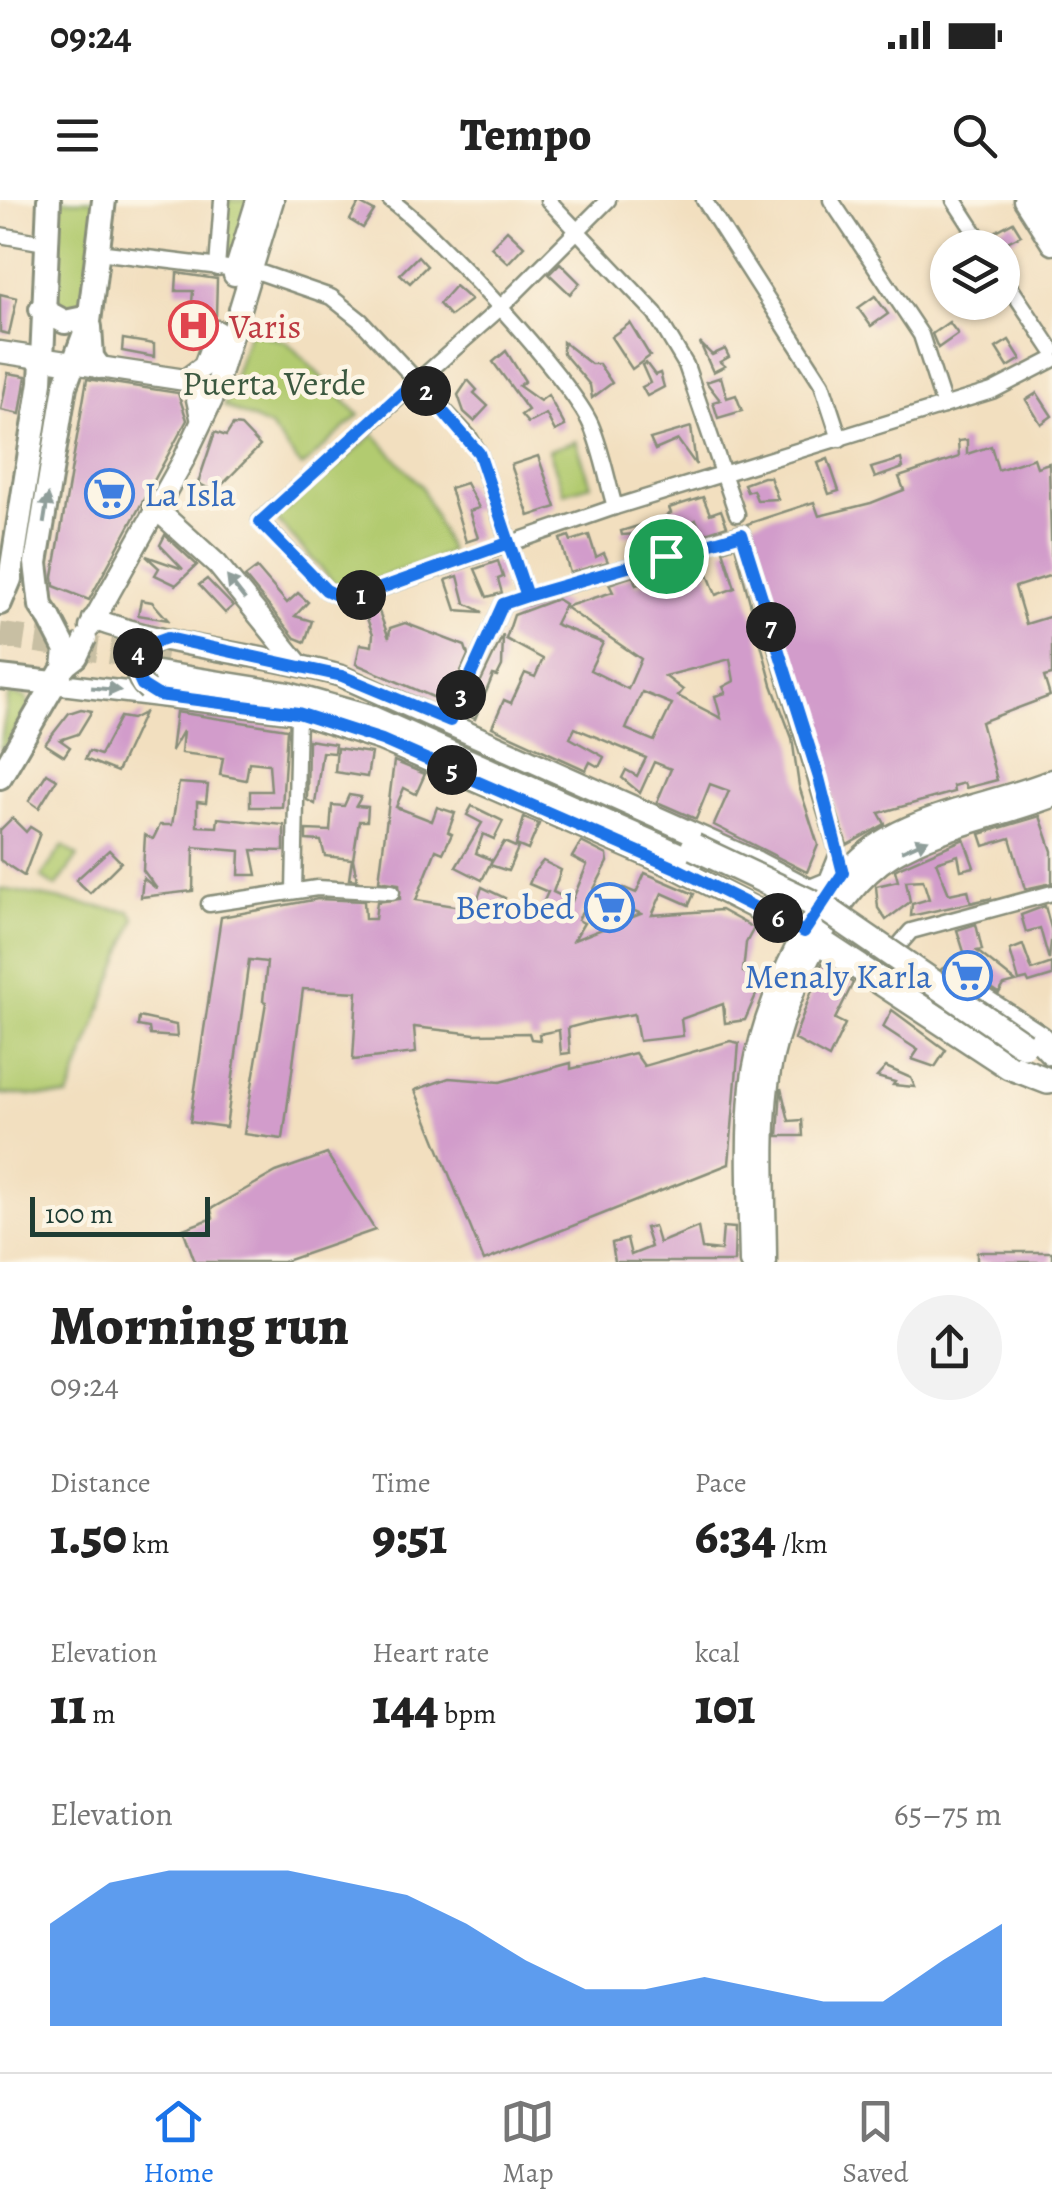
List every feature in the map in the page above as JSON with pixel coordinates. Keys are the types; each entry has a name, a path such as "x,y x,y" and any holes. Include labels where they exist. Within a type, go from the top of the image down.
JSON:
{"highway":[{"path":"158,666 288,678 375,703 692,854 799,893 1051,1069"},
{"path":"826,896 1039,1038 1051,1069"},
{"path":"812,936 1009,1066 1051,1069"}],"main road":[{"path":"2,596 42,358 48,200"},
{"path":"98,366 92,357 89,319 104,200"},
{"path":"185,380 210,357 258,200"},
{"path":"58,675 77,657 154,506 183,462 212,400 235,268 273,200"},
{"path":"1024,200 1052,244"},
{"path":"1042,200 1052,215"},
{"path":"41,310 64,322 89,319"},
{"path":"0,777 58,675 66,650 45,612 36,563 71,363 89,319"},
{"path":"0,352 185,380 196,390 201,417"},
{"path":"154,506 217,564 298,664"},
{"path":"89,628 128,632 158,666 382,740 678,869 812,936"},
{"path":"0,677 158,666 298,664 342,676 450,721 826,896"},
{"path":"766,1262 770,1069 826,896 866,852 906,828 1052,780"},
{"path":"848,870 1052,798"},
{"path":"750,1262 752,1078 763,1033 812,936"}],"street":[{"path":"222,200 235,268"},
{"path":"390,200 498,308 570,390 591,424 615,507"},
{"path":"548,200 655,313 686,365 737,514"},
{"path":"608,200 498,308 260,522 326,590 347,600 615,507 992,390 1052,360"},
{"path":"704,200 822,384 840,440"},
{"path":"831,200 921,335 944,406"},
{"path":"954,200 973,230"},
{"path":"0,235 45,243"},
{"path":"98,252 235,268 331,297 416,380 479,453 527,596"},
{"path":"1020,301 1052,350"},
{"path":"450,721 503,604 742,534 848,870 827,880 826,896"},
{"path":"294,890 298,713"},
{"path":"209,904 294,890 392,892"},
{"path":"900,945 911,930 1052,893"}],"green space":[{"path":"58,200 98,200 84,309 51,312"},
{"path":"228,200 253,200 234,265 223,262"},
{"name":"Puerta Verde","path":"250,331 287,342 359,415 302,467 270,427 224,406"},
{"path":"374,434 422,487 450,552 353,588 338,587 276,519"},
{"path":"576,441 591,485 564,493 549,450"},
{"path":"9,694 26,697 29,707 4,749 0,747"},
{"path":"63,846 78,856 56,887 41,877"},
{"path":"0,889 130,911 135,919 68,1097 0,1094"}],"building":[{"path":"359,203 374,211 363,228 350,220"},
{"path":"1013,222 1018,230 998,230"},
{"path":"507,230 524,246 508,263 491,247"},
{"path":"418,256 427,266 410,283 400,274"},
{"path":"560,263 580,283 570,294 549,274"},
{"path":"177,273 217,279 216,315 191,313 193,291 176,291"},
{"path":"455,286 471,300 450,316 439,304"},
{"path":"0,294 17,298 9,334 0,332"},
{"path":"875,296 888,314 871,326 858,308"},
{"path":"949,322 958,334 938,348 932,334"},
{"path":"630,323 650,356 632,369 611,337"},
{"path":"123,339 154,344 154,357 122,351"},
{"path":"1009,340 1021,359 1008,367 996,348"},
{"path":"563,342 591,364 599,364 612,383 592,398 590,385 563,353"},
{"path":"700,343 712,355 725,349 729,357 720,362 725,366 713,372"},
{"path":"506,351 525,381 519,386 540,401 548,395 565,426 555,431 546,414 528,423 521,415 528,410 493,362"},
{"path":"646,363 655,375 660,373 664,387 647,396 642,387 650,383 642,365"},
{"path":"8,373 26,376 20,414 1,410"},
{"path":"721,377 727,398 736,395 742,411 718,418 713,402 720,400 706,382"},
{"name":"La Isla","path":"87,379 178,393 187,420 89,600 54,586 53,576"},
{"path":"468,380 477,390 474,393 488,406 474,421 464,412 458,395"},
{"path":"1037,393 1052,416 1041,424 1026,400"},
{"path":"233,425 241,426 260,446 215,492 198,483 215,432 226,436"},
{"path":"691,427 696,465 678,440 655,450 650,439"},
{"path":"967,440 967,454 991,446 998,470 1034,458 1037,467 1049,463 1052,575 1015,587 1026,624 1052,616 1052,675 1044,677 1050,696 981,722 997,780 966,788 964,783 953,786 954,792 879,813 885,824 847,845 747,524 814,502 819,516 871,503 904,490 899,477 959,457 958,441"},
{"path":"538,456 556,507 529,516 511,465"},
{"path":"828,459 839,491 829,494 818,463"},
{"path":"901,459 903,468 875,478 871,468"},
{"path":"770,477 778,499 757,500 753,490 747,492 744,484"},
{"path":"466,483 479,508 469,511 478,538 466,542 450,488"},
{"path":"703,497 710,514 721,510 727,526 703,534 696,520 671,532 622,535 621,531 661,519 671,513 669,508"},
{"path":"165,535 197,565 176,585 155,575 159,568 146,556 183,569 160,545"},
{"path":"589,535 596,557 604,553 608,562 570,573 560,539 569,536 571,541"},
{"path":"735,546 772,685 792,738 799,786 818,845 807,872 714,825 729,791 710,784 696,819 657,802 671,769 654,762 640,793 622,778 626,770 637,776 646,758 575,728 570,738 604,757 599,767 590,762 586,770 492,727 504,700 511,703 525,673 535,677 543,659 506,639 514,615 557,599 565,604 555,624 603,643 590,670 628,689 641,659 565,607 613,592 609,584 633,576 636,585 682,570 680,563 701,556 716,595 735,588 723,550","holes":["730,659 734,681 723,687 726,693 715,696 721,718 678,696 683,690 665,676","642,692 672,704 654,741 626,729"]},
{"path":"498,561 502,593 487,597 475,569"},
{"path":"257,568 287,603 298,593 308,602 295,616 312,621 305,642 295,638 245,577"},
{"path":"458,576 465,603 483,612 456,610 446,580"},
{"path":"207,579 233,606 225,613 199,585"},
{"path":"141,600 152,602 168,620 138,615"},
{"path":"375,601 389,638 390,628 405,623 465,646 468,655 447,703 356,664 360,644 372,646 373,634 362,606"},
{"path":"503,635 502,666 497,676 493,675 475,719 465,714"},
{"path":"92,711 78,734 60,740 70,747 64,756 45,744 69,713"},
{"path":"176,712 287,729 282,807 250,807 250,791 271,791 269,764 249,762 246,780 220,775 223,758 181,753 183,731 171,752"},
{"path":"144,713 117,772 85,759 89,751 100,755 120,717 132,719"},
{"path":"308,740 335,744 334,753 322,752 315,804 307,800"},
{"path":"337,748 371,753 367,777 335,772"},
{"path":"394,761 425,774 416,794 404,788 396,807 432,821 437,807 455,813 448,832 452,834 443,853 436,850 416,900 474,909 482,887 505,898 500,908 503,915 535,921 548,892 529,884 534,872 543,861 561,870 553,892 572,901 587,865 572,857 581,842 607,855 608,862 578,920 584,923 574,940 641,914 618,903 624,888 636,893 645,873 694,894 689,905 662,893 652,915 721,910 754,928 746,943 743,972 762,981 745,1020 725,1023 723,1004 681,1019 683,1036 639,1041 634,1014 594,1021 568,1028 570,1053 561,1054 559,1030 539,1034 540,1040 531,1039 529,1033 475,1034 414,1027 416,1053 353,1060 357,992 303,989 283,1139 244,1134 266,1002 263,1001 267,962 249,960 226,1127 190,1122 221,917 318,899 364,901 365,919 375,919 377,902 400,899 399,884 379,881"},
{"path":"47,773 57,779 39,808 29,801"},
{"path":"179,783 208,785 206,803 197,802 197,826 217,827 218,818 284,825 284,851 252,850 257,875 239,875 240,851 194,847 193,891 141,897 143,878 157,889 143,870 145,835 153,839 160,825 172,825"},
{"path":"349,795 361,797 356,806 368,807 367,821 359,821 353,859 357,880 349,879 352,859 325,856 321,841 306,840 306,830 330,831 332,805 344,806"},
{"path":"472,806 503,821 494,839 483,834 476,853 492,860 482,880 456,867 482,823 467,815"},
{"path":"1040,816 1052,851 1052,883 1025,889 1010,838 984,846 980,834"},
{"path":"12,818 26,832 30,827 40,833 24,876 0,860 0,830"},
{"path":"524,818 539,824 528,850 516,845"},
{"path":"964,839 974,867 961,870 958,855 936,862 949,894 968,890 971,903 911,916 912,904 929,899 923,880 906,881 910,902 886,920 878,908 876,886 898,881 895,870"},
{"path":"504,842 518,848 508,871 490,865"},
{"path":"109,850 121,862 90,893 76,880"},
{"path":"1045,906 1052,932 1049,960 1040,928 1026,932 1021,915"},
{"path":"976,924 982,950 977,951 1016,982 1004,985 999,993 971,974 957,930"},
{"path":"1023,945 1032,970 1052,963 1052,976 1029,983 1027,979 1019,981 1010,950"},
{"path":"822,963 853,983 835,1019 845,1024 829,1058 794,1039"},
{"path":"892,1010 946,1050 935,1067 912,1059 918,1050 883,1027"},
{"path":"139,1017 176,1025 177,1037 150,1035 149,1028 138,1026"},
{"path":"730,1041 739,1043 729,1164 484,1261 415,1090 449,1078 500,1082 571,1063 571,1069 635,1053 644,1066"},
{"path":"886,1067 911,1078 915,1087 893,1085 895,1082 877,1077"},
{"path":"781,1088 789,1121 802,1120 803,1136 778,1136"},
{"path":"327,1154 375,1230 283,1262 195,1262 183,1229 213,1218 211,1209 276,1172"},
{"path":"654,1226 659,1243 698,1227 702,1249 721,1251 723,1227 735,1228 734,1262 615,1262 612,1243 627,1239 631,1255 651,1247 645,1228"},
{"path":"977,1252 1052,1252 1052,1262 977,1262"}],"tunnel":[{"path":"0,635 166,660"}],"place":[{"name":"Varis","path":"194,326"},
{"name":"La Isla","path":"109,494"},
{"name":"Berobed","path":"609,907"},
{"name":"Menaly Karla","path":"967,976"}],"route":[{"path":"666,556 527,596 508,543 347,600 326,590 260,522 416,380 479,453 527,596 503,604 450,721 342,676 168,638 143,647 138,653 136,672 142,685 158,695 298,713 382,740 678,869 804,932 843,873 837,862 819,778 742,534 666,556"}]}
